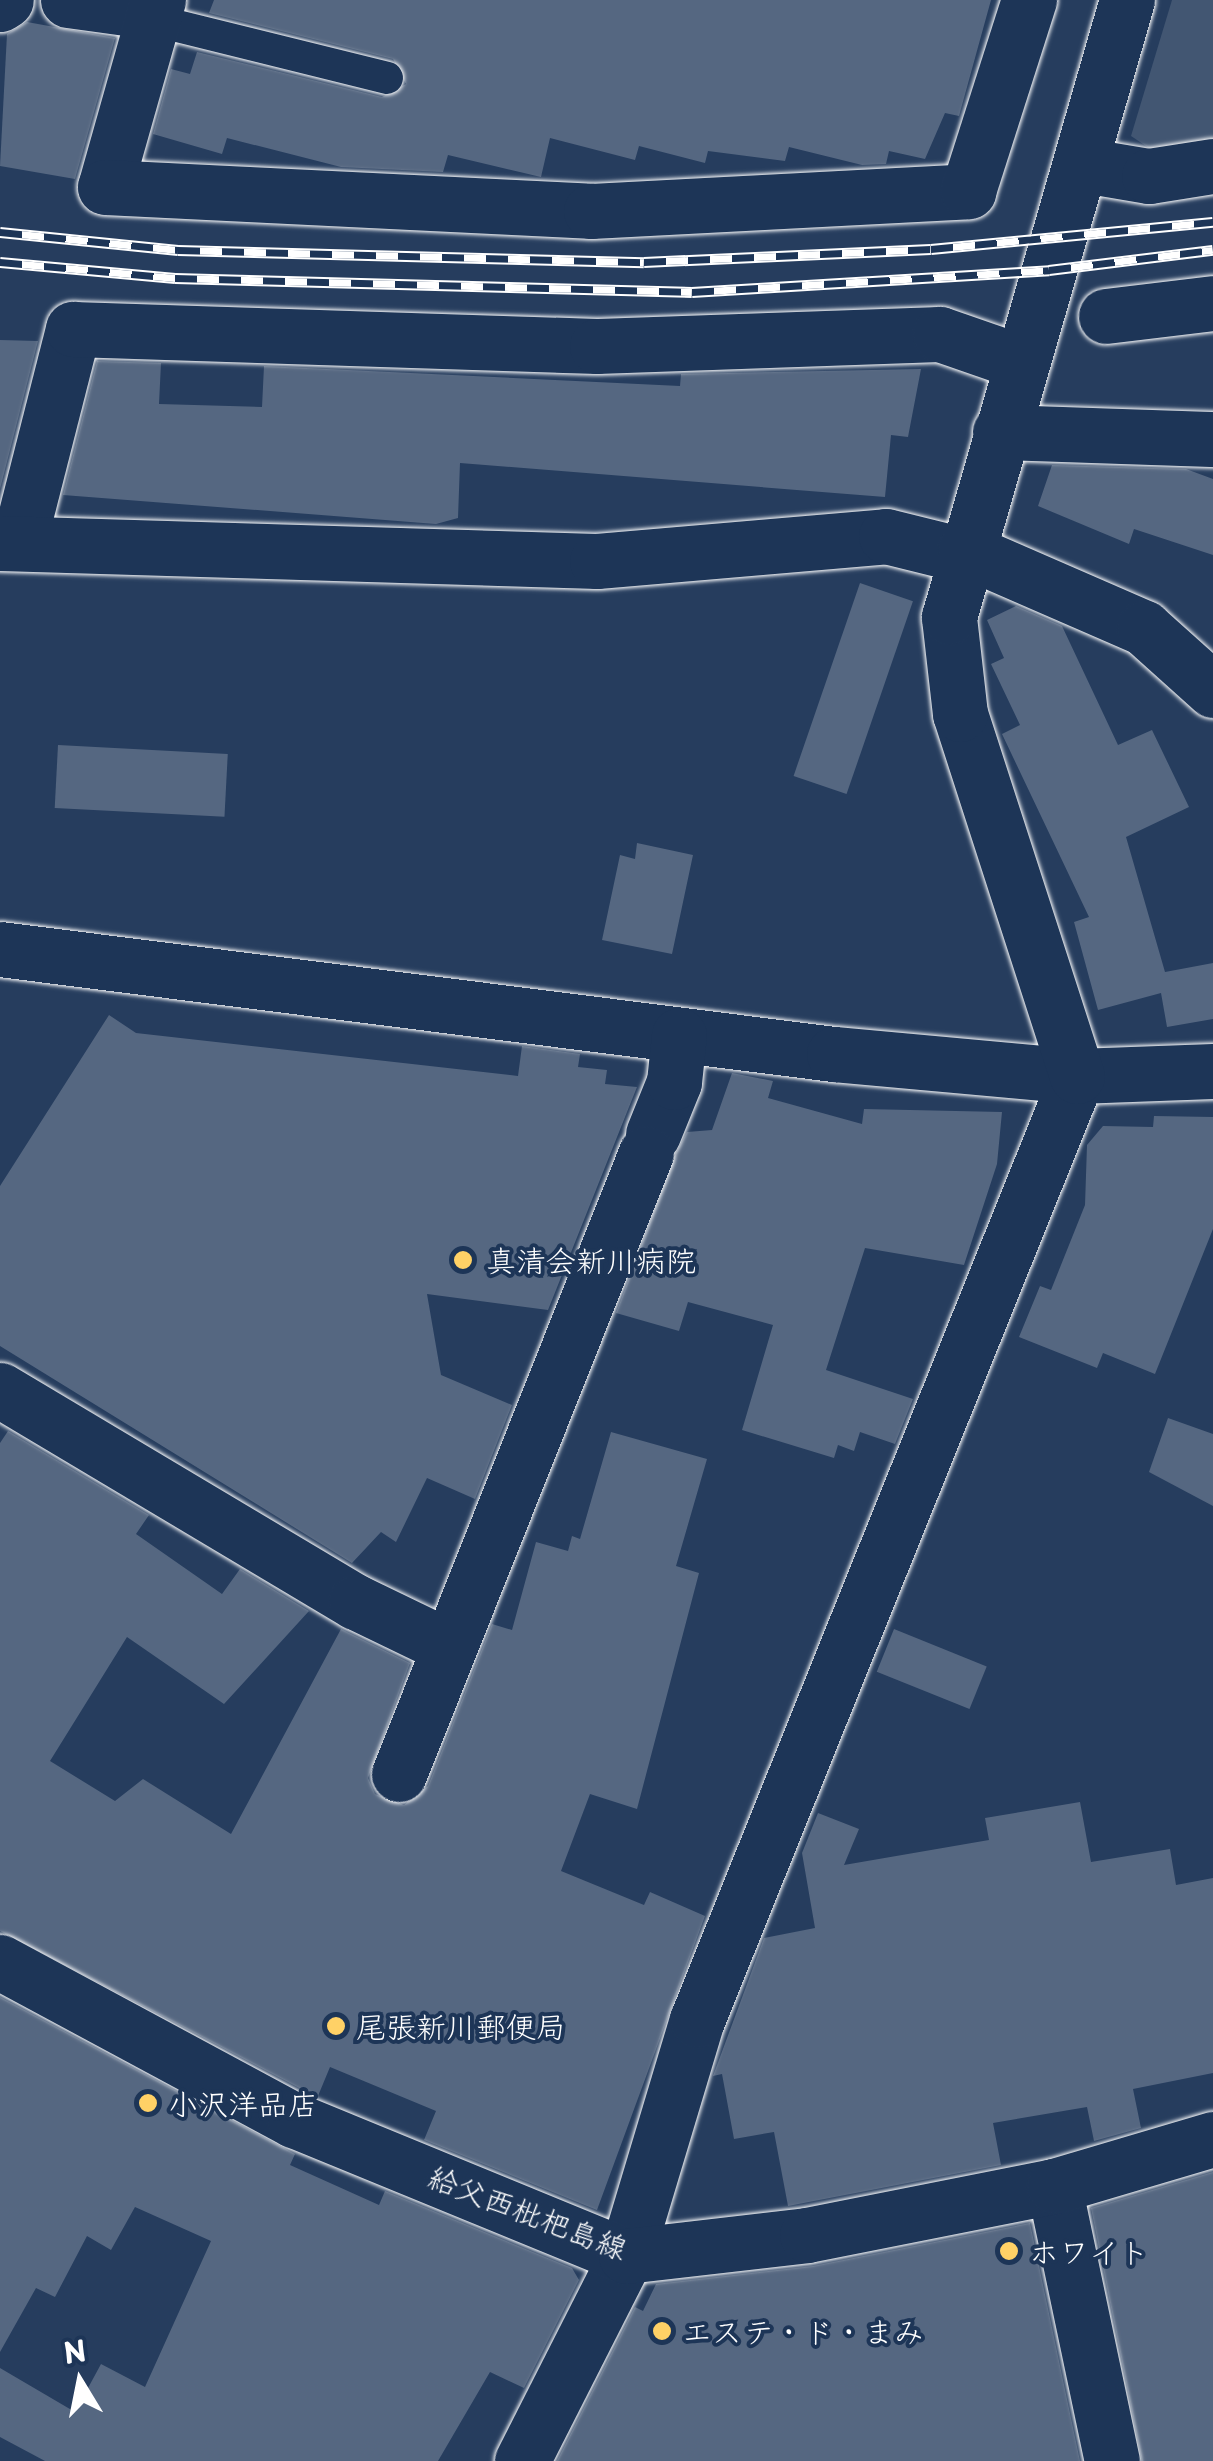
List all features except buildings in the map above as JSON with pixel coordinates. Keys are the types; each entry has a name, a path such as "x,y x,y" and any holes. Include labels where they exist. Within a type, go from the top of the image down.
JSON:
{"street":[{"path":"68,0 155,11 105,187 591,210 968,191 1028,0"},
{"path":"522,2461 626,2256 697,2020 1076,1076 957,700 949,616 964,552 1084,165 1127,0"},
{"path":"1084,165 1149,176 1213,166"},
{"path":"1106,316 1213,302"},
{"path":"1021,362 940,334 597,346 73,329 10,542 597,561 886,536 964,552 1144,628 1213,690"},
{"path":"1000,432 1213,439"},
{"path":"0,949 679,1036 1076,1076 1213,1071"},
{"path":"399,1774 674,1082 679,1036"},
{"path":"0,1390 356,1602 449,1647"},
{"name":"給父西枇杷島線","path":"0,1962 294,2120 626,2256 807,2235 1054,2186 1213,2139"},
{"path":"1054,2186 1112,2461"}],"lane":[{"path":"155,11 387,78"}],"shaded area":[{"path":"1172,0 1213,0 1213,141 1152,150 1131,136"}],"railway":[{"path":"0,232 178,250 644,262 931,249 1213,222"},
{"path":"0,262 175,278 692,292 1049,270 1213,250"}],"place":[{"name":"真清会新川病院","path":"463,1260"},
{"name":"尾張新川郵便局","path":"336,2026"},
{"name":"小沢洋品店","path":"148,2103"},
{"name":"ホワイト","path":"1009,2251"},
{"name":"エステ・ド・まみ","path":"662,2331"}]}
